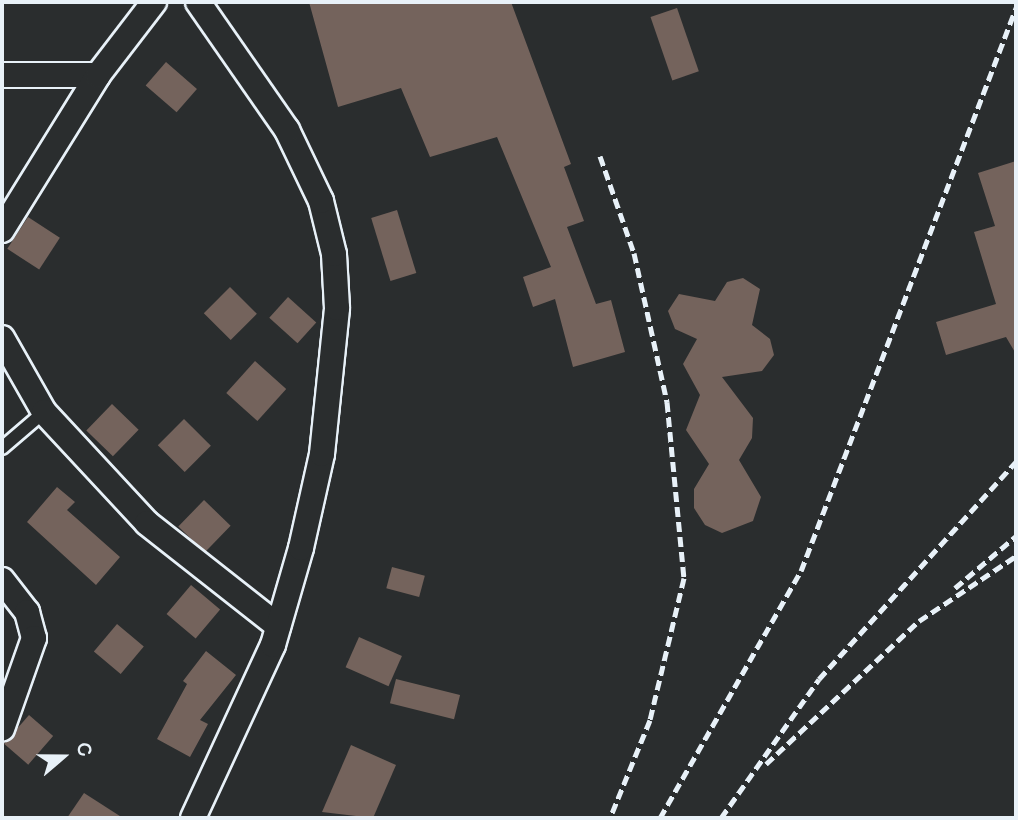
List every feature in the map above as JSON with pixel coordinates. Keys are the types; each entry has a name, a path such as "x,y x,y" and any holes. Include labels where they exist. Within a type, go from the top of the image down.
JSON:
{"street":[{"path":"2,230 98,75 154,2"},
{"path":"193,818 278,626 322,454 333,382 334,254 321,201 287,130 198,2"},
{"path":"2,75 98,75"},
{"path":"2,338 44,412 147,523 278,626"},
{"path":"2,580 27,612 34,638 2,729"}],"lane":[{"path":"2,448 44,412"}],"building":[{"path":"309,2 511,2 571,164 564,167 584,221 567,227 596,304 611,300 625,352 573,367 555,299 533,307 523,277 551,267 497,137 430,157 401,88 338,107"},
{"path":"677,8 699,71 672,80 651,17"},
{"path":"166,62 197,89 177,112 146,85"},
{"path":"1016,161 1016,354 1006,337 946,355 936,322 996,304 974,232 995,226 978,173"},
{"path":"397,210 416,273 390,281 371,218"},
{"path":"28,217 60,238 39,270 7,249"},
{"path":"743,278 760,289 752,325 770,339 774,355 762,371 722,377 753,418 752,438 739,460 761,497 753,521 722,533 705,525 694,508 694,489 709,464 686,430 700,395 683,364 697,339 675,329 668,311 679,294 715,301 727,282"},
{"path":"230,287 257,314 231,340 204,313"},
{"path":"288,297 316,322 298,343 269,318"},
{"path":"255,361 286,389 257,421 226,393"},
{"path":"112,404 139,430 113,456 86,431"},
{"path":"184,419 211,446 185,472 158,445"},
{"path":"57,487 75,502 67,510 120,557 96,585 27,522"},
{"path":"204,500 231,526 205,552 178,527"},
{"path":"392,567 425,576 419,597 386,588"},
{"path":"191,585 220,609 196,639 167,614"},
{"path":"117,624 144,646 121,674 94,652"},
{"path":"359,637 402,656 389,686 346,667"},
{"path":"206,651 236,675 200,720 208,724 190,757 157,739 187,684 183,681"},
{"path":"396,679 460,695 454,719 390,703"},
{"path":"29,715 53,736 28,765 4,744"},
{"path":"351,745 396,765 373,818 322,812"},
{"path":"84,793 123,818 67,818"}],"railway":[{"path":"660,818 801,571 1016,8"},
{"path":"600,156 634,253 667,402 684,578 650,720 610,818"},
{"path":"721,818 819,679 1016,462"},
{"path":"955,588 1016,536"},
{"path":"766,764 919,621 1016,556"}]}
